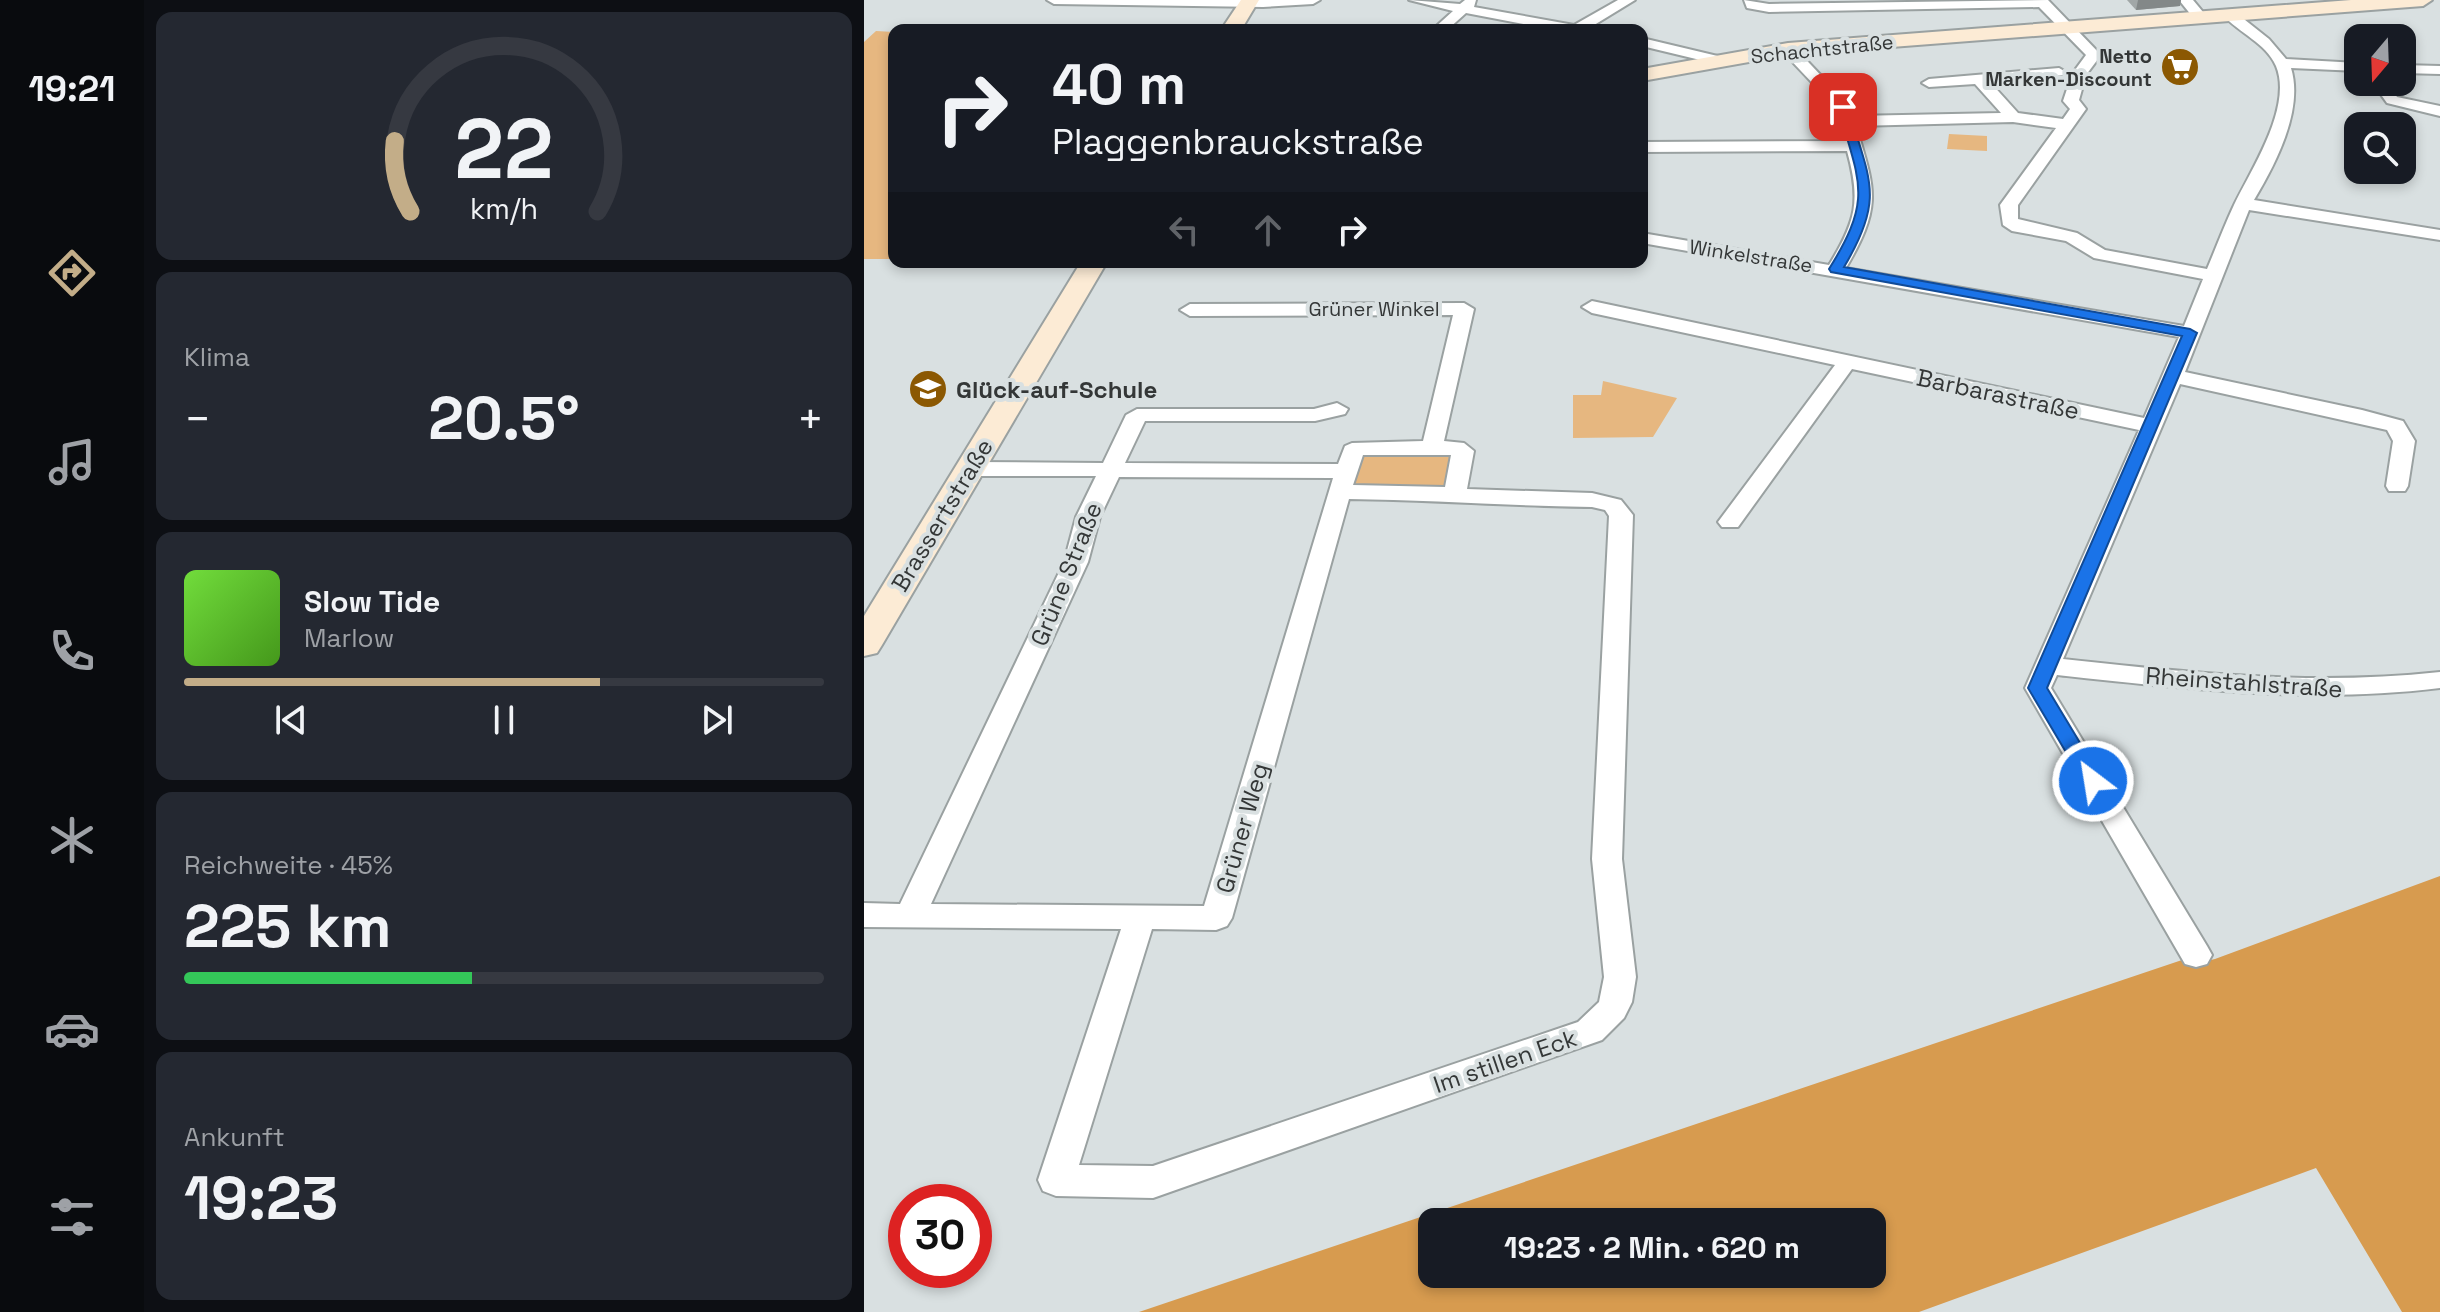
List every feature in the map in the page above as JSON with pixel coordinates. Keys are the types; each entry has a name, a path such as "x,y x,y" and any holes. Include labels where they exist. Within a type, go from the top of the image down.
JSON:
{"street":[{"path":"1054,0 1313,0"},
{"path":"1416,0 1470,4 1552,24"},
{"path":"1586,24 1628,0"},
{"path":"2186,0 2201,18"},
{"name":"Schachtstraße","path":"1648,74 1788,49 2423,0"},
{"path":"1235,24 1249,1"},
{"path":"1752,3 1769,8 2041,2 2094,55 2079,74 2071,101 2078,109 2009,205 2009,221 2018,227 2071,237 2094,251 2212,275"},
{"path":"1446,24 1470,4"},
{"path":"1975,5 2003,33"},
{"path":"2196,955 2038,688 2173,376 2212,275 2243,204 2259,180 2287,108 2290,86 2282,63 2263,39 2230,15"},
{"path":"1648,43 1721,61"},
{"path":"1788,49 1843,107 1865,184 1865,209 1856,236 1836,269"},
{"path":"2282,63 2344,66"},
{"path":"2416,70 2438,71"},
{"path":"1929,83 2059,72"},
{"path":"1979,79 2013,117"},
{"path":"2389,96 2392,100 2440,111"},
{"path":"1848,121 2013,117 2069,125"},
{"path":"1648,147 1856,146"},
{"path":"2243,204 2440,235"},
{"name":"Winkelstraße","path":"1648,239 1836,269 2190,333"},
{"name":"Brassertstraße","path":"864,645 1090,268"},
{"name":"Barbarastraße","path":"1592,307 1618,321 1847,362 2150,426"},
{"name":"Grüner Winkel","path":"1190,310 1464,309 1432,448"},
{"path":"1730,522 1847,362"},
{"path":"2173,376 2362,416 2395,426 2404,441 2397,486"},
{"name":"Grüne Straße","path":"910,915 1076,562 1088,517 1137,415 1315,415 1337,409"},
{"path":"970,469 1113,470 1343,481 1455,494 1463,451 1456,448 1360,448 1353,451 1343,481"},
{"name":"Grüner Weg","path":"864,915 1216,918 1343,481"},
{"name":"Im stillen Eck","path":"1140,917 1056,1180 1153,1182 1590,1031 1612,1012 1619,996 1620,977 1607,859 1621,515 1613,505 1592,500 1481,499 1455,494"},
{"name":"Rheinstahlstraße","path":"2047,666 2277,688 2347,690 2440,680"}],"shaded area":[{"path":"876,31 888,32 888,259 864,259 864,42"},
{"path":"1949,134 1987,136 1987,151 1947,149"},
{"path":"1603,381 1677,398 1653,437 1573,438 1573,395 1601,395"},
{"path":"1456,454 1452,487 1356,489 1349,485 1358,455"},
{"path":"2440,876 2440,1312 2402,1312 2316,1168 1919,1312 1139,1312 1418,1218 1418,1288 1886,1288 1886,1208 1447,1208 2182,960 2186,966 2215,959"}],"place":[{"name":"Netto Marken-Discount","path":"2180,67"},
{"name":"Glück-auf-Schule","path":"928,389"}],"route":[{"path":"1843,107 1865,184 1865,209 1856,236 1836,269 2190,333 2038,688 2093,781"}]}
